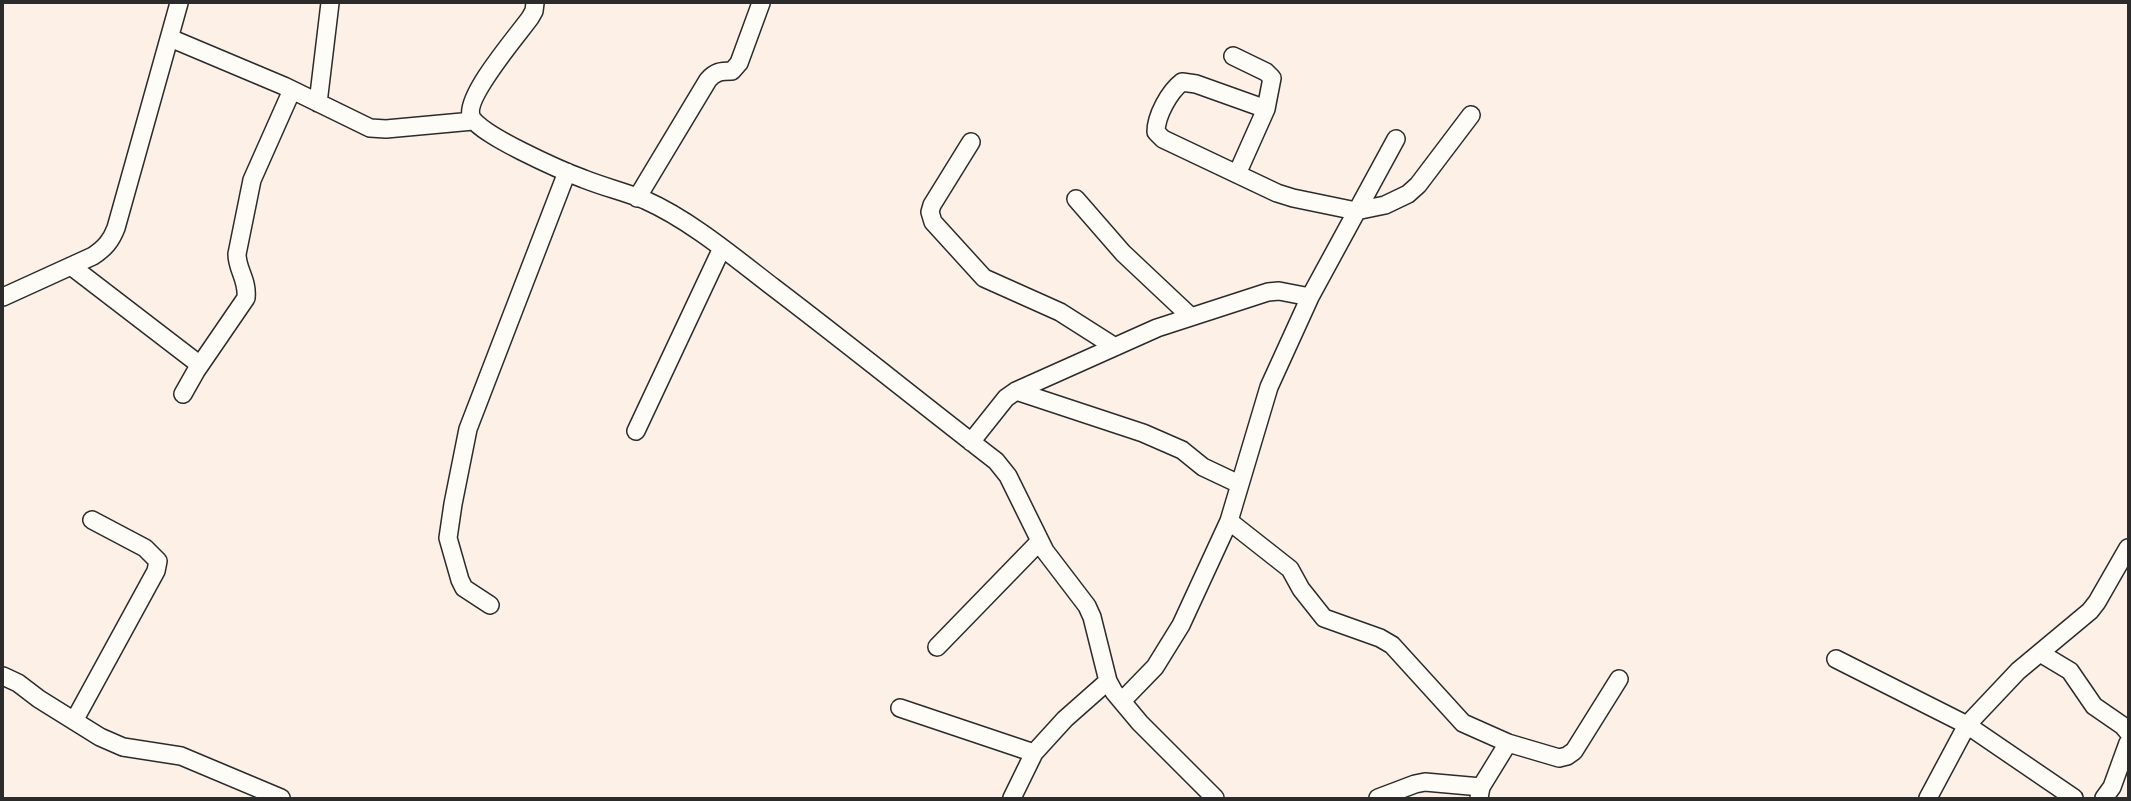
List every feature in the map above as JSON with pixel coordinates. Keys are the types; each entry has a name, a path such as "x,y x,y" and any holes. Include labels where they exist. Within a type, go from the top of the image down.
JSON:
{"street":[{"path":"3,297 104,249 111,240 116,228 179,3"},
{"path":"318,103 330,3"},
{"path":"638,198 708,80 714,73 720,71 732,71 739,63 761,3"},
{"path":"538,6 478,90 471,107 470,115 473,121 480,128 498,139 567,172 653,204 703,234 1003,468 1045,551 1087,606 1092,617 1108,682 1140,723 1215,798"},
{"path":"170,38 292,90 370,128 386,129 473,121"},
{"path":"1233,56 1266,72 1272,78 1266,109 1237,174"},
{"path":"1266,109 1196,84 1182,82 1175,88 1158,118 1156,132 1163,139 1237,174 1293,198 1356,211 1385,205 1408,194 1418,185 1471,115"},
{"path":"183,394 200,365 246,298 244,276 237,263 237,254 250,189 292,90"},
{"path":"1122,701 1155,667 1177,633 1229,521 1269,387 1310,297 1396,139"},
{"path":"971,142 932,205 930,212 933,222 984,278 1060,312 1114,347"},
{"path":"490,605 464,588 452,558 448,538 457,482 468,429 567,172"},
{"path":"1076,199 1123,253 1191,317"},
{"path":"636,432 722,248"},
{"path":"71,266 200,365"},
{"path":"971,442 1006,398 1016,391 1157,328 1268,292 1279,291 1310,297"},
{"path":"1016,391 1143,433 1182,450 1203,467 1239,484"},
{"path":"74,721 156,571 158,561 145,548 92,520"},
{"path":"1229,521 1290,569 1301,589 1324,618 1380,638 1392,645 1463,723 1508,743 1558,758 1567,756 1574,751 1619,679"},
{"path":"938,647 1040,541"},
{"path":"1928,798 1967,725 2018,671 2079,622 2097,602 2128,548"},
{"path":"2040,653 2070,671 2094,706 2123,726 2128,732"},
{"path":"1836,659 1967,725 2074,798"},
{"path":"3,676 18,683 30,693 100,737 124,746 181,756 281,798"},
{"path":"1012,798 1034,753 1065,719 1108,682"},
{"path":"900,708 1034,753"},
{"path":"1378,798 1415,784 1425,782 1480,792 1508,743"},
{"path":"2104,798 2112,786 2128,743"}]}
